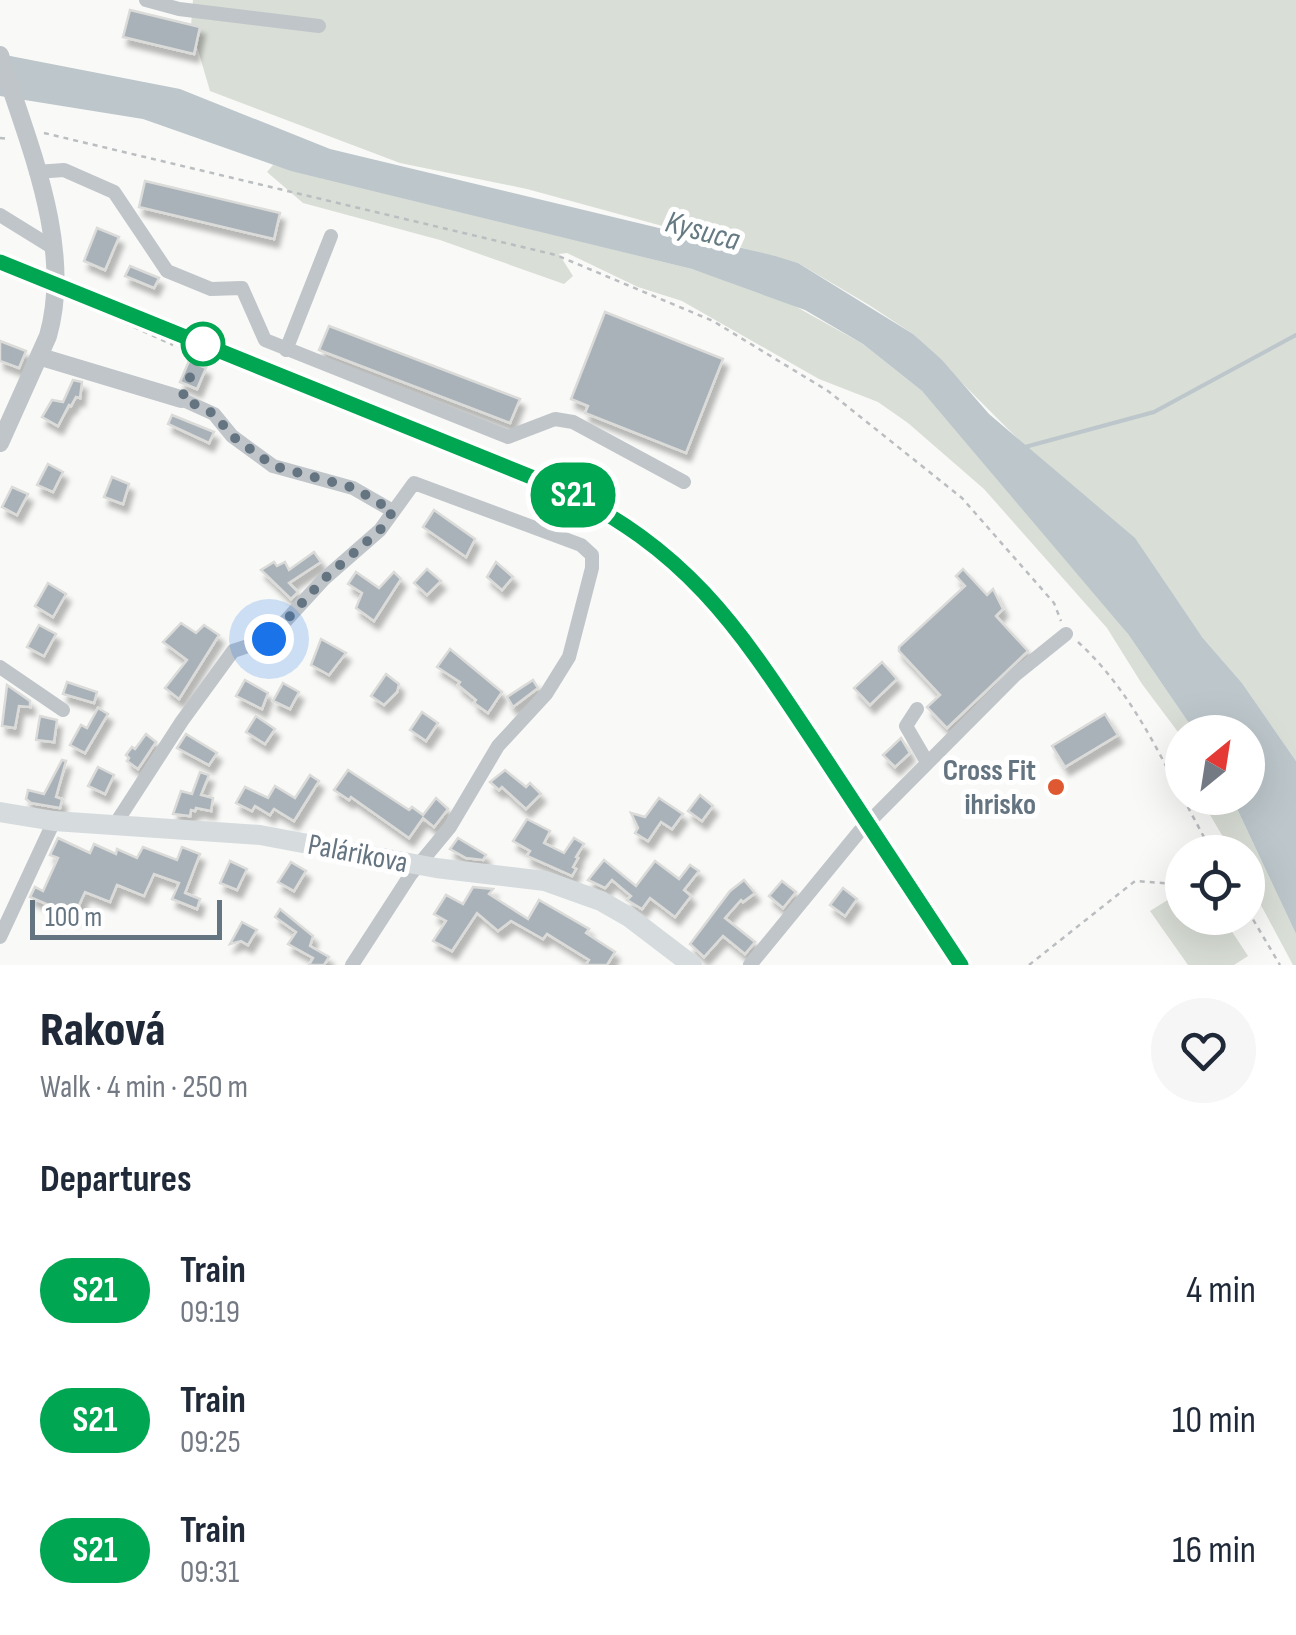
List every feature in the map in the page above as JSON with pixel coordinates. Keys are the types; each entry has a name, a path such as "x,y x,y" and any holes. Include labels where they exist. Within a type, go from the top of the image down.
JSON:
{"main road":[{"name":"Palárikova","path":"0,812 54,821 260,834 572,888 628,917 692,965"}],"street":[{"path":"146,0 179,10 318,26"},
{"path":"0,55 55,249 56,289 54,318 41,357 0,442"},
{"path":"36,172 64,170 114,192 168,271 211,289 242,288 264,340 508,437 555,419 572,422 684,482"},
{"path":"0,215 55,249"},
{"path":"286,350 331,236"},
{"path":"41,357 182,398 214,414 232,436 274,466 354,488 393,511"},
{"path":"114,826 182,721 233,652 269,639 324,579 380,530 414,483 581,545 592,555 592,568 569,657 546,694 498,746 450,826 419,864 352,965"},
{"path":"750,965 859,832 1015,675 1066,634"},
{"path":"0,667 63,710"},
{"path":"917,708 906,726 928,762"},
{"path":"0,937 54,821"}],"path":[{"path":"22,128 556,254 713,322 828,391 962,498 1054,604 1066,634 1108,670 1165,763"},
{"path":"56,289 173,344"},
{"path":"1030,965 1135,881 1165,883"},
{"path":"1262,935 1280,965"}],"shaded area":[{"path":"193,0 1296,0 1296,761 1242,683 1202,637 1026,447 913,334 798,263 527,189 400,163 210,91 191,26"},
{"path":"0,54 180,89 330,149 798,263 913,334 942,360 989,414 1135,538 1202,637 1264,715 1183,715 1128,634 922,391 863,344 805,310 692,269 291,171 143,119 0,96"},
{"path":"273,165 692,269 784,300 863,344 922,391 1085,580 1183,715 1165,715 1107,628 984,489 878,402 819,379 682,301 638,287 567,253 559,254 573,276 564,284 440,240 303,203 267,172"},
{"path":"1265,716 1296,761 1296,934 1265,868 1265,835 1249,835 1240,815 1265,815"},
{"path":"1210,815 1240,815 1249,835 1222,835"},
{"path":"1265,868 1296,934 1293,965 1265,913"},
{"path":"1165,902 1165,932 1150,911"},
{"path":"1167,935 1234,935 1248,956 1234,965 1188,965"}],"building":[{"path":"130,10 200,27 194,54 123,37"},
{"path":"145,181 280,213 274,239 139,207"},
{"path":"97,228 119,237 105,270 84,261"},
{"path":"130,266 159,278 154,288 125,276"},
{"path":"605,312 723,359 686,453 585,413 588,406 571,399"},
{"path":"329,326 520,399 510,423 319,350"},
{"path":"0,341 26,351 19,368 0,361"},
{"path":"189,361 206,368 197,389 180,382"},
{"path":"73,380 82,382 80,398 69,405 58,426 42,417 52,400 63,402"},
{"path":"172,415 214,432 209,443 168,424"},
{"path":"48,464 63,472 53,492 37,485"},
{"path":"112,477 129,484 123,504 104,497"},
{"path":"12,487 28,494 17,515 2,507"},
{"path":"434,510 475,539 466,557 423,527"},
{"path":"314,552 321,562 289,583 298,592 291,599 261,570 274,562 277,566 285,562 289,570"},
{"path":"496,562 513,577 502,590 487,577"},
{"path":"427,569 441,581 427,595 414,583"},
{"path":"963,569 987,595 993,589 1003,609 996,616 1028,651 947,728 927,707 940,695 899,647 965,586 956,576"},
{"path":"356,572 379,588 394,572 401,579 374,621 356,608 362,593 348,584"},
{"path":"48,583 66,594 53,617 35,606"},
{"path":"181,623 196,633 204,625 219,635 179,699 165,688 187,660 163,642"},
{"path":"39,625 56,634 44,656 27,647"},
{"path":"321,639 346,653 329,675 311,665"},
{"path":"450,649 502,692 488,713 474,703 476,700 458,685 460,682 437,667"},
{"path":"882,662 897,679 870,705 854,688"},
{"path":"386,674 399,684 397,692 384,705 371,696"},
{"path":"245,680 268,693 262,709 236,696"},
{"path":"533,680 538,688 513,707 507,697"},
{"path":"67,682 97,692 94,703 63,694"},
{"path":"283,683 299,692 290,709 273,701"},
{"path":"7,685 30,701 30,707 19,706 15,728 2,726"},
{"path":"98,708 108,714 85,753 70,745 81,725 87,728"},
{"path":"422,712 438,723 426,741 410,730"},
{"path":"1105,714 1118,735 1065,767 1052,746"},
{"path":"40,716 57,720 54,742 36,740"},
{"path":"256,716 275,729 265,744 246,732"},
{"path":"146,734 156,742 138,769 127,761 126,755"},
{"path":"186,734 217,753 209,765 177,748"},
{"path":"901,738 910,753 895,767 883,755"},
{"path":"62,760 66,761 56,797 62,799 60,808 26,799 28,790 44,794"},
{"path":"98,767 114,775 105,794 88,786"},
{"path":"348,770 409,810 412,807 423,815 436,798 448,809 434,827 423,818 409,838 351,797 349,800 334,790"},
{"path":"505,770 526,787 530,783 541,794 526,809 502,787 499,790 490,782"},
{"path":"200,772 209,775 201,795 213,798 211,811 196,808 190,816 173,814 181,791 192,794"},
{"path":"310,775 319,781 294,821 274,809 270,815 255,806 252,811 236,803 245,787 268,798 275,786 295,798"},
{"path":"700,795 713,806 702,821 688,811"},
{"path":"659,798 683,814 672,829 661,822 648,841 635,833 638,828 631,813 645,817"},
{"path":"527,819 550,831 544,843 564,853 574,838 584,844 572,876 527,856 530,851 513,841"},
{"path":"58,838 90,853 94,844 137,858 143,847 177,860 182,847 200,854 185,893 200,899 197,909 172,899 179,883 154,874 144,896 117,885 110,902 85,892 74,916 30,897 35,887 43,891 58,858 50,855"},
{"path":"458,838 486,855 483,860 466,858 450,849"},
{"path":"604,860 636,886 655,861 679,879 690,865 699,871 684,890 691,896 675,917 650,898 642,909 627,900 631,896 612,880 605,888 588,880"},
{"path":"230,861 247,869 237,890 220,883"},
{"path":"291,862 306,871 294,891 278,882"},
{"path":"744,880 755,893 741,900 725,918 755,942 745,954 723,936 704,957 690,944 730,891"},
{"path":"782,881 796,892 783,908 769,896"},
{"path":"473,887 493,889 489,894 528,919 539,900 589,929 586,933 615,952 607,965 586,965 589,960 547,934 543,939 511,921 498,931 477,913 452,951 433,941 446,921 434,914 446,895 463,904"},
{"path":"843,888 857,899 845,916 830,905"},
{"path":"280,909 313,936 310,946 329,957 324,965 309,965 313,958 288,944 296,932 275,917"},
{"path":"242,922 257,930 248,945 241,941 230,944"}],"waterway":[{"path":"1025,447 1154,412 1296,335"}],"railway":[{"path":"0,262 556,487 636,534 684,572 746,641 961,965"}],"train":[{"name":"S21","path":"0,262 556,487 601,510 649,542 697,583 746,641 961,965"}],"place":[{"name":"Cross Fit ihrisko","path":"1056,787"}],"route":[{"path":"203,344 182,398 214,414 232,436 274,466 354,488 393,511 380,530 324,579 269,639"}],"water label":[{"name":"Kysuca","path":"703,230"}]}
